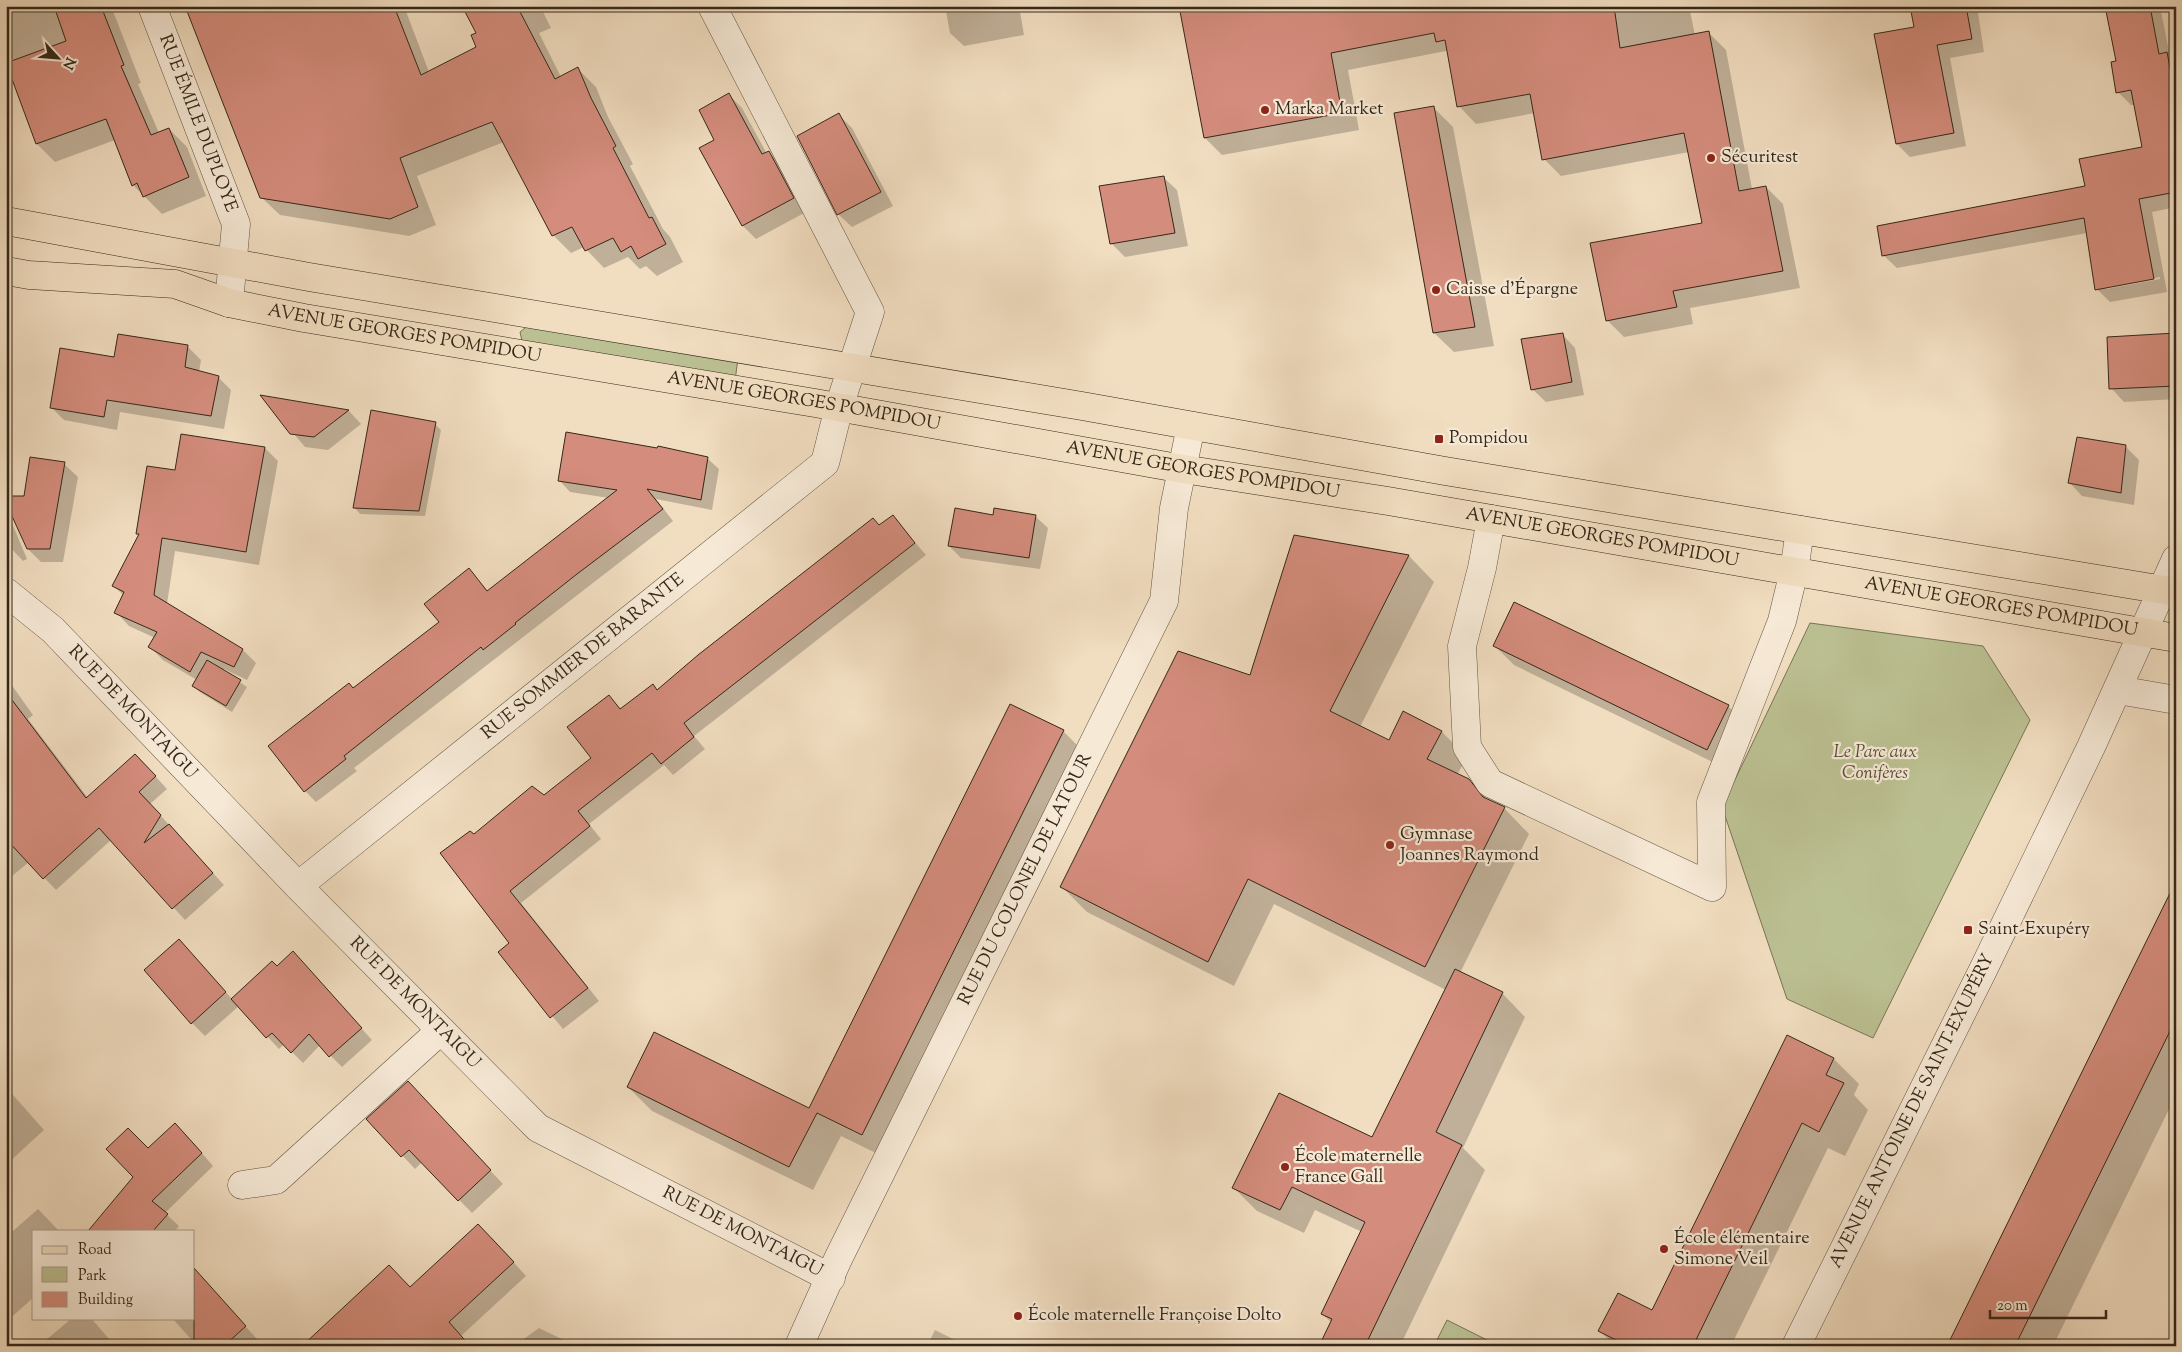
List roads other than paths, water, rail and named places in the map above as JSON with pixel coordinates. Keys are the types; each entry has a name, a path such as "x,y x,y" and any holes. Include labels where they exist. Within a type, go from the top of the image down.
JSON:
{"main road":[{"path":"6,221 851,368 2169,591"},
{"name":"AVENUE GEORGES POMPIDOU","path":"6,271 29,275 175,284 229,303 304,318 839,407 1183,469 1491,519 2176,638"},
{"path":"2144,631 2176,629"}],"street":[{"name":"RUE ÉMILE DUPLOYE","path":"152,6 236,224 229,303"},
{"name":"RUE SOMMIER DE BARANTE","path":"298,886 825,463 839,407 870,312 712,6"},
{"name":"RUE DU COLONEL DE LATOUR","path":"830,1278 1164,601 1174,508 1191,426"},
{"path":"1491,519 1482,568 1462,646 1467,747 1490,783 1712,887 1711,802 1782,621 1794,571 1800,530"},
{"name":"AVENUE ANTOINE DE SAINT-EXUPÉRY","path":"1796,1346 1988,961 2118,690 2144,631 2169,591 2176,559"},
{"name":"RUE DE MONTAIGU","path":"6,592 53,630 298,886 538,1128 830,1278 800,1346"},
{"path":"2118,690 2176,700"},
{"path":"242,1186 276,1180 440,1030"}],"place":[{"name":"Marka Market","path":"1265,110"},
{"name":"Sécuritest","path":"1711,158"},
{"name":"Caisse d'Épargne","path":"1436,290"},
{"name":"Pompidou","path":"1439,439"},
{"name":"Gymnase Joannes Raymond","path":"1390,845"},
{"name":"Saint-Exupéry","path":"1968,930"},
{"name":"École maternelle France Gall","path":"1285,1167"},
{"name":"École élémentaire Simone Veil","path":"1664,1249"},
{"name":"École maternelle Françoise Dolto","path":"1018,1316"}],"park label":[{"name":"Le Parc aux Conifères","path":"1875,763"}]}
